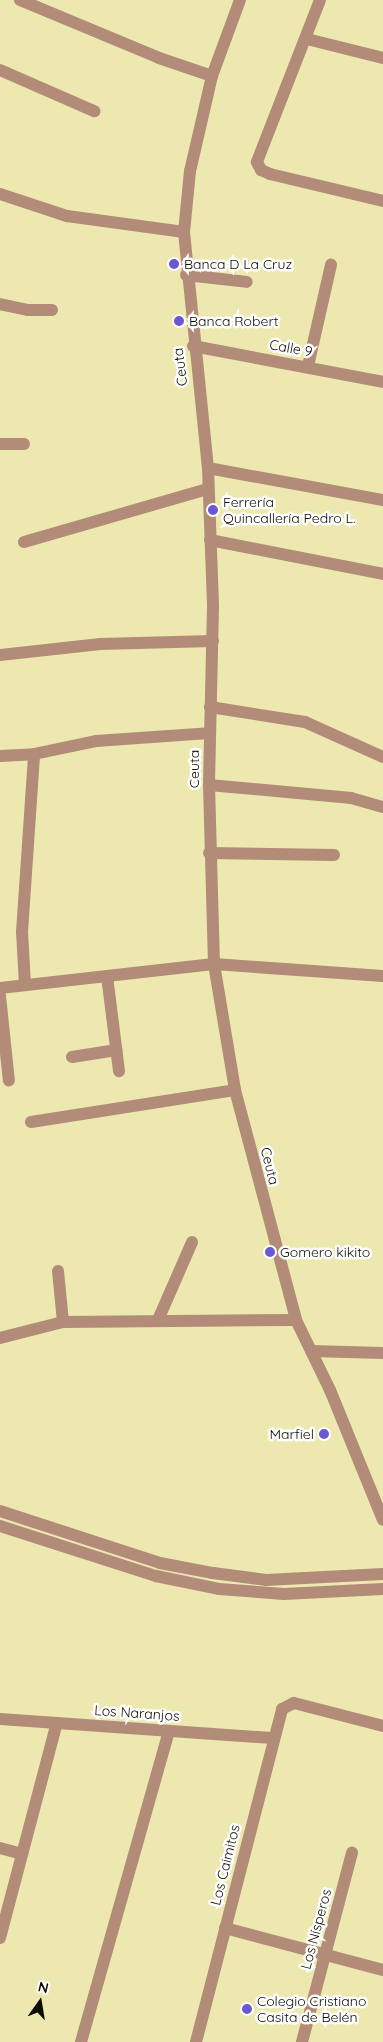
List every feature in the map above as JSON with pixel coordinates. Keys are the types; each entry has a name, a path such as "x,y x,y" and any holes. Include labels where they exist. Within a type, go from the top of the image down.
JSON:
{"street":[{"path":"20,0 159,58 212,76"},
{"name":"Ceuta","path":"240,0 212,76 190,171 184,232 193,346 208,468 213,641 210,707 209,853 214,964 235,1090 296,1320 383,1517"},
{"path":"320,0 307,39 257,162 261,170 383,202"},
{"path":"307,39 383,58"},
{"path":"0,70 94,111"},
{"path":"0,194 67,216 184,232"},
{"path":"308,366 330,266"},
{"path":"186,275 247,282"},
{"path":"0,304 28,310 52,310"},
{"name":"Calle 9","path":"193,346 308,366 383,382"},
{"path":"0,444 24,444"},
{"path":"208,468 383,500"},
{"path":"24,542 208,489"},
{"path":"210,540 383,574"},
{"path":"0,655 100,644 213,641"},
{"path":"210,707 305,722 383,757"},
{"path":"0,756 34,754 96,740 210,733"},
{"path":"25,985 22,932 34,754"},
{"path":"209,785 351,798 383,807"},
{"path":"209,853 334,855"},
{"path":"0,988 214,964 383,976"},
{"path":"107,976 119,1071"},
{"path":"0,996 9,1081"},
{"path":"72,1056 116,1050"},
{"path":"31,1122 235,1090"},
{"path":"158,1320 192,1242"},
{"path":"58,1271 62,1322"},
{"path":"0,1338 62,1322 296,1320"},
{"path":"311,1351 383,1353"},
{"path":"0,1511 160,1562 213,1573 266,1580 383,1574"},
{"path":"0,1526 156,1576 219,1589 284,1594 383,1589"},
{"name":"Los Caimitos","path":"196,2042 272,1738 282,1710 288,1704 294,1704 383,1726"},
{"name":"Los Naranjos","path":"0,1718 272,1738"},
{"path":"0,1938 57,1723"},
{"path":"81,2042 169,1731"},
{"path":"0,1848 22,1854"},
{"name":"Los Nísperos","path":"302,2042 352,1853"},
{"path":"225,1928 383,1970"}],"place":[{"name":"Banca D La Cruz","path":"174,264"},
{"name":"Banca Robert","path":"179,321"},
{"name":"Ferrería Quincallería Pedro L.","path":"213,510"},
{"name":"Gomero kikito","path":"270,1252"},
{"name":"Marfiel","path":"324,1434"},
{"name":"Colegio Cristiano Casita de Belén","path":"247,2009"}]}
